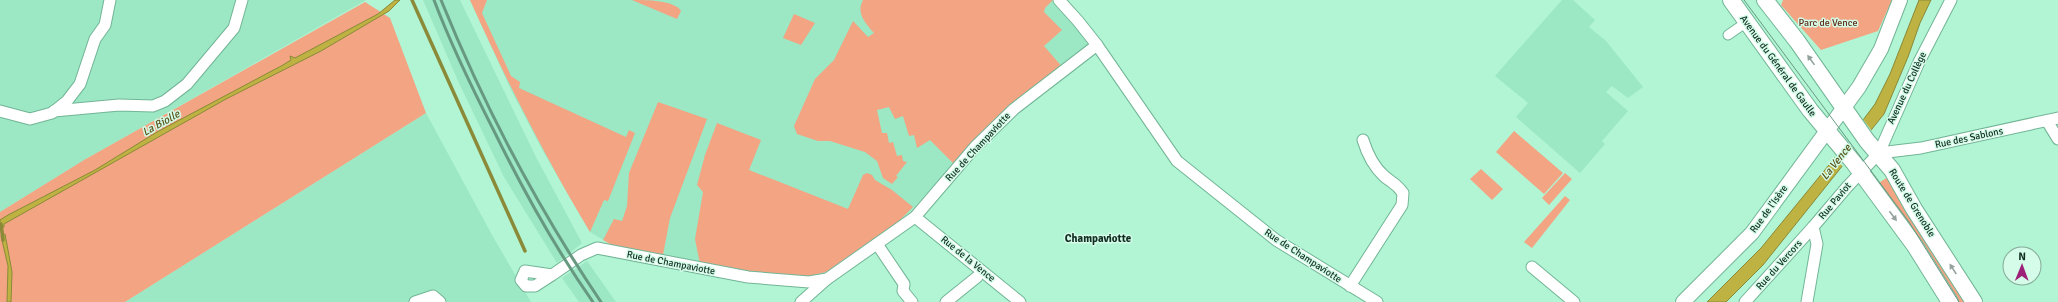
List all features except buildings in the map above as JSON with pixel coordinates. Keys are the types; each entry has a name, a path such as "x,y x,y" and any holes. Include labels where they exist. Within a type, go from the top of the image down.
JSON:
{"main road":[{"name":"Avenue du Général de Gaulle","path":"1731,0 1830,135"},
{"path":"1765,0 1797,41 1847,112"},
{"name":"Route de Grenoble","path":"1847,112 1867,140 1895,174 1914,209 1974,302"},
{"name":"Route de Grenoble","path":"1830,135 1857,168 1915,246 1950,302"}],"street":[{"path":"54,111 67,101 80,84 95,39 105,25 110,0"},
{"path":"0,110 30,119 54,111 120,105 153,106 165,101 187,84 234,28 242,0"},
{"path":"1059,0 1097,45"},
{"name":"Rue de l'Isère","path":"1683,302 1752,233 1847,112 1881,49 1900,0"},
{"name":"Avenue du Collège","path":"1857,168 1879,153 1919,62 1951,0"},
{"path":"1728,35 1741,26"},
{"name":"Rue de Champaviotte","path":"552,274 581,255 597,248 748,277 809,282 827,279 915,217 976,147 1014,109 1097,45 1177,161 1276,240 1377,302"},
{"path":"2053,120 2058,139"},
{"name":"Rue des Sablons","path":"1879,153 1915,149 2053,120"},
{"name":"Rue de Champaviotte","path":"1350,286 1402,205 1403,199 1403,193 1396,183 1379,172 1366,152 1363,140"},
{"name":"Rue Paviot","path":"1807,302 1817,244 1813,228 1857,168"},
{"name":"Rue de la Vence","path":"915,217 1020,302"},
{"name":"Rue du Vercors","path":"1745,302 1813,228"},
{"path":"877,244 904,284 903,291 912,302"},
{"path":"1532,267 1574,302"},
{"path":"946,302 977,277"},
{"path":"801,302 827,279"},
{"path":"416,302 433,296 440,302"}],"shaded area":[{"path":"0,0 366,0 84,160 0,212"},
{"path":"423,0 460,0 536,157 582,243 557,263 504,177 459,83"},
{"path":"470,0 1053,0 1078,28 1082,37 1089,45 1007,108 976,138 909,213 896,224 826,272 810,276 767,274 617,248 590,232 544,153 511,90"},
{"path":"1562,0 1573,0 1595,20 1589,27 1606,41 1643,87 1628,98 1612,86 1606,92 1628,111 1602,141 1605,144 1580,173 1516,117 1528,103 1495,76"},
{"path":"426,113 492,235 531,302 125,302"},
{"path":"587,261 616,302 579,302 562,278"}],"green space":[{"path":"470,0 487,0 482,13 511,76 520,82 519,88 626,137 629,130 635,133 608,201 604,200 590,232 557,175 527,118"},
{"path":"632,0 666,3 678,7 681,11 677,19"},
{"path":"863,0 1053,0 1045,8 1044,12 1062,30 1044,46 1064,69 1007,108 953,163 930,140 917,148 914,135 909,136 903,116 895,119 889,107 877,110 882,133 887,133 889,143 893,142 897,156 902,155 903,161 907,162 896,176 898,177 892,184 883,178 877,161 865,152 830,141 818,141 797,134 794,126 815,79 834,60 853,21 868,37 874,33 862,18 860,9"},
{"name":"Parc de Vence","path":"1783,0 1892,0 1878,31 1821,50 1781,5"},
{"path":"365,2 390,18 426,113 125,302 0,302 0,212 84,160"},
{"path":"794,14 815,23 801,45 783,38"},
{"path":"658,102 707,119 670,218 663,255 658,256 617,248 603,240 614,219 622,221 627,206 629,173"},
{"path":"717,123 761,140 749,170 848,209 863,175 867,173 872,175 875,180 892,190 913,207 896,224 826,272 810,276 790,277 700,264 695,239 703,192 697,185 705,155"},
{"path":"1514,131 1563,173 1544,194 1496,152"},
{"path":"1481,169 1503,189 1492,200 1470,179"},
{"path":"1565,173 1572,179 1549,205 1542,198"},
{"path":"1888,177 1968,302 1955,302 1874,186"},
{"path":"1565,196 1570,200 1532,248 1524,242"}],"water":[{"path":"395,0 400,0 389,11 321,51 226,99 4,224 4,227 0,229 0,220 8,215 95,170 157,132 283,65 291,60 290,56 295,58 378,14"},
{"name":"La Vence","path":"1919,0 1931,0 1920,23 1908,57 1884,114 1763,265 1726,302 1707,302 1761,248 1833,160 1875,104 1890,74"},
{"path":"5,234 12,272 11,302 7,302 8,266 1,236"}],"pier":[{"path":"1862,118 1872,131 1844,168 1834,156"}],"waterway":[{"path":"412,0 525,251"},
{"name":"La Biolle","path":"1,224 3,240"}],"tram line":[{"path":"1744,0 1909,222 1959,302"}],"railway":[{"path":"434,0 462,66 516,175 553,240 593,302"},
{"path":"441,0 475,79 513,155 555,230 601,302"}],"district":[{"name":"Champaviotte","path":"1098,238"}]}
